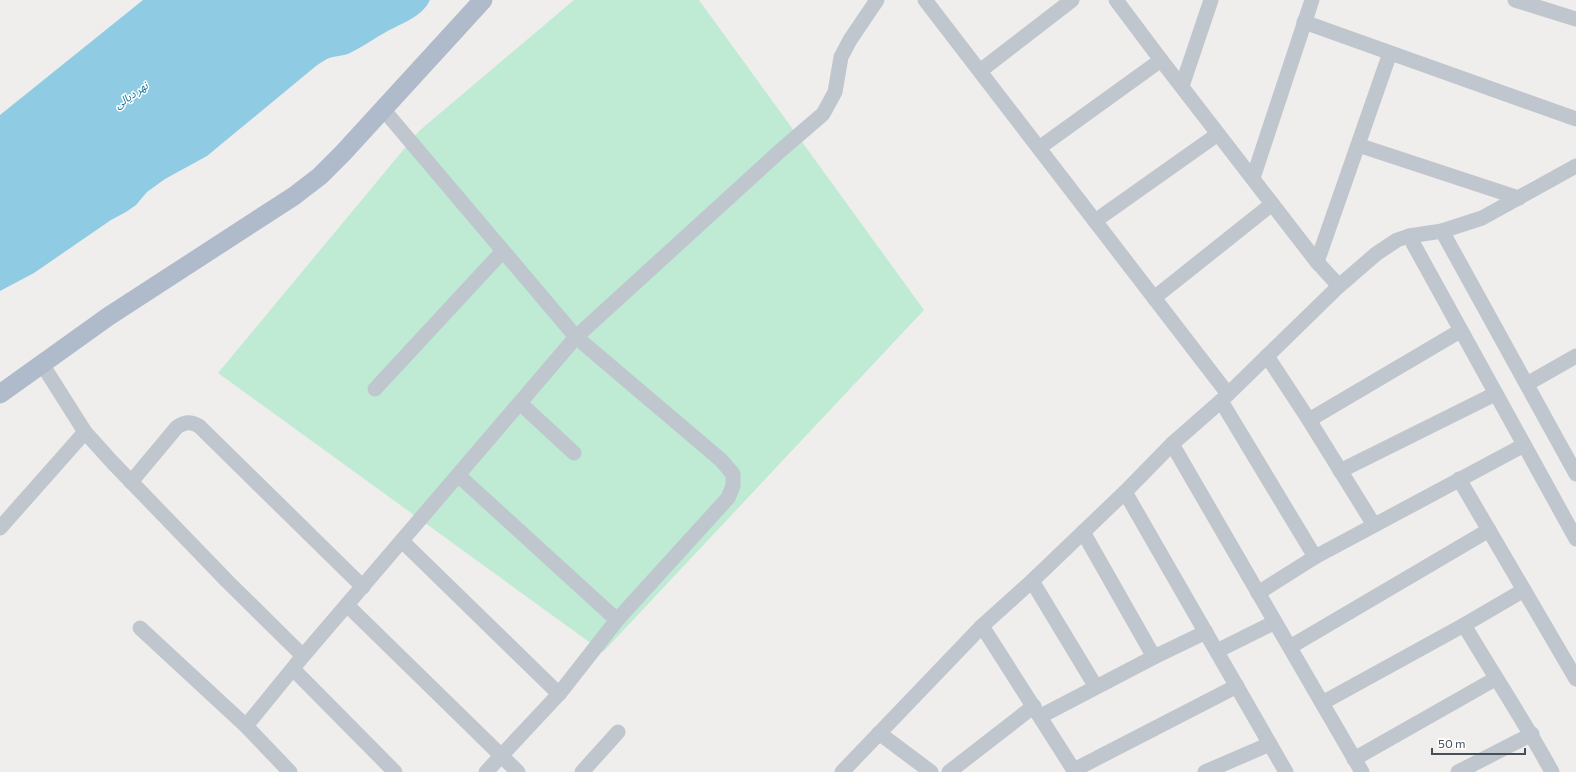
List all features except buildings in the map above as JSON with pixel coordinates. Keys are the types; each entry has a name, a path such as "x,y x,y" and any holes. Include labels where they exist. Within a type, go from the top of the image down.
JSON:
{"main road":[{"path":"0,394 109,316 308,186 332,165 484,0"}],"street":[{"path":"246,726 303,656 576,337 780,151 823,114 834,92 841,57 850,40 877,0"},
{"path":"925,0 1154,298 1224,398 1315,557"},
{"path":"980,71 1072,0"},
{"path":"1116,0 1272,204 1339,286"},
{"path":"1182,86 1211,0"},
{"path":"1252,178 1312,0"},
{"path":"1515,0 1576,19"},
{"path":"1304,22 1576,119"},
{"path":"1318,262 1390,53"},
{"path":"1039,148 1161,60"},
{"path":"383,109 576,337 720,460 733,474 733,486 728,498 617,620 559,694 486,772"},
{"path":"1095,221 1218,134"},
{"path":"1358,145 1519,198"},
{"path":"842,772 982,626 1125,492 1172,444 1224,398 1339,286 1386,246 1408,236 1442,231 1482,218 1576,166"},
{"path":"1154,298 1272,204"},
{"path":"1442,231 1527,384 1570,450 1576,474"},
{"path":"1408,236 1576,539"},
{"path":"375,389 503,251"},
{"path":"1309,420 1460,331"},
{"path":"1267,356 1309,420 1374,525"},
{"path":"1527,384 1576,356"},
{"path":"42,364 85,432 131,482 228,582 303,656"},
{"path":"1340,471 1495,394"},
{"path":"520,403 574,453"},
{"path":"131,482 177,427 185,422 192,422 199,426 363,587"},
{"path":"0,528 85,432"},
{"path":"1172,444 1362,772"},
{"path":"1258,593 1315,557 1524,445"},
{"path":"458,476 617,620"},
{"path":"1459,479 1576,679"},
{"path":"1125,492 1286,772"},
{"path":"1290,647 1489,530"},
{"path":"1083,532 1154,656"},
{"path":"402,541 559,694"},
{"path":"1032,580 1096,687"},
{"path":"1322,703 1464,625 1524,590"},
{"path":"347,605 518,772"},
{"path":"1217,651 1275,622"},
{"path":"1464,625 1495,679 1532,734 1552,772"},
{"path":"982,626 1075,771 1237,686"},
{"path":"140,628 246,726 290,772"},
{"path":"950,772 1037,711 1096,687 1154,656 1206,632"},
{"path":"293,669 395,772"},
{"path":"1354,759 1495,679"},
{"path":"582,772 618,732"},
{"path":"879,733 931,772"},
{"path":"1458,772 1532,734"},
{"path":"1205,772 1270,744"}],"green space":[{"path":"574,0 699,0 924,310 603,652 218,373 419,131"}],"water":[{"name":"نهر ديالى","path":"143,0 430,0 422,11 411,19 348,54 329,58 320,63 207,156 165,179 147,192 136,205 126,212 111,220 34,273 0,291 0,115"}]}
